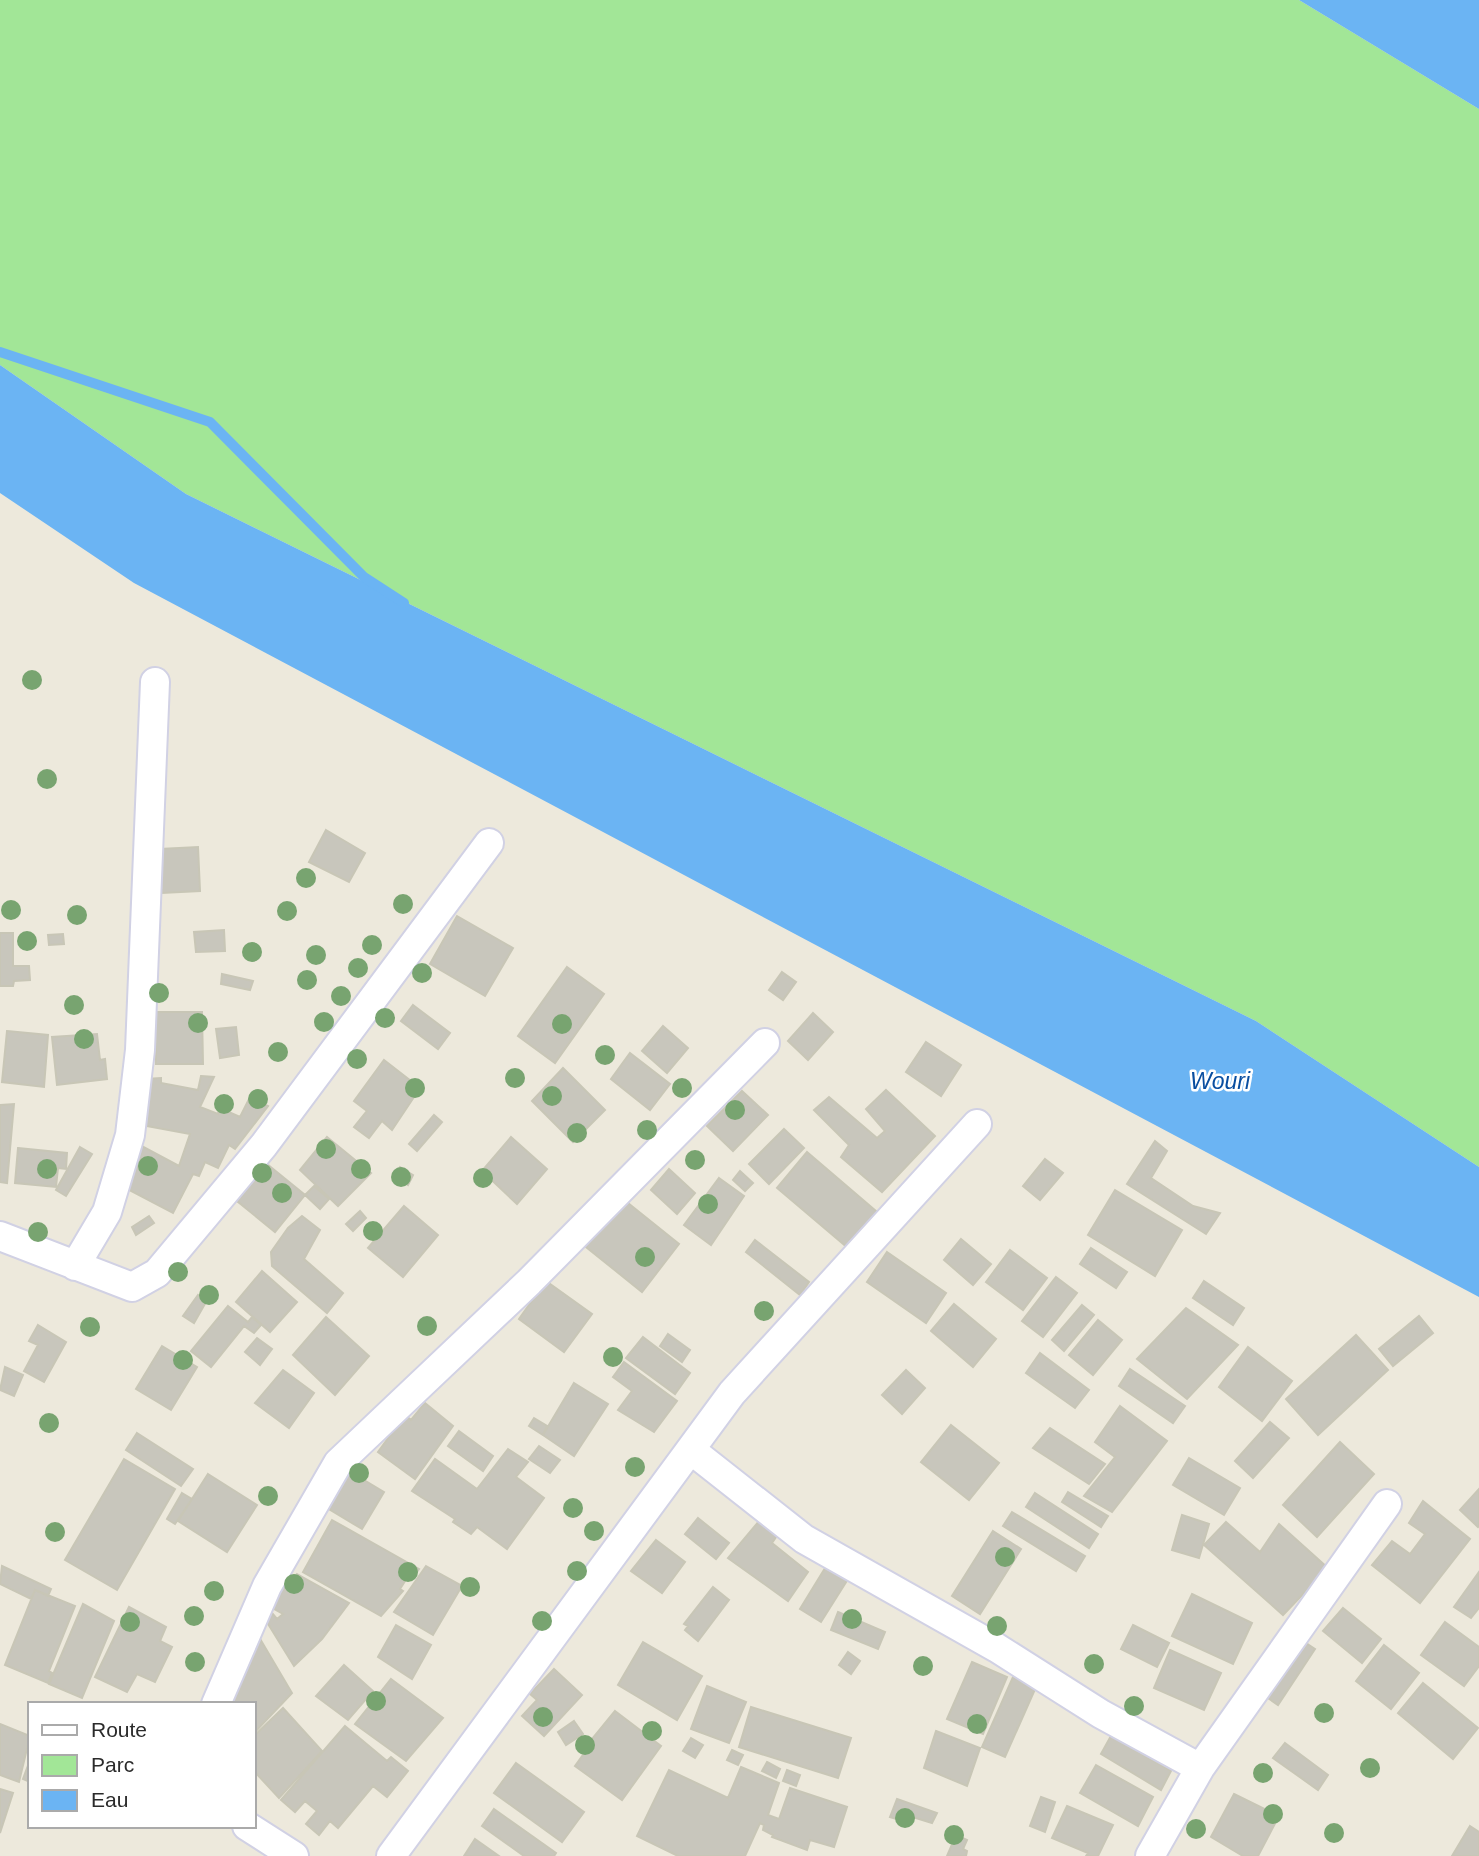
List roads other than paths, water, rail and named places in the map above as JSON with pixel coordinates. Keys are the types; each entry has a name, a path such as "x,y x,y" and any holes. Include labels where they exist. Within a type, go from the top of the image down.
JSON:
{"street":[{"path":"75,1266 107,1212 130,1135 140,1050 155,682"},
{"path":"0,1236 132,1287 157,1273 264,1145 489,843"},
{"path":"217,1702 267,1586 338,1463 529,1282 765,1043"},
{"path":"391,1856 765,1354 977,1124"},
{"path":"691,1450 804,1539 997,1648 1101,1714 1200,1768"},
{"path":"1150,1856 1200,1768 1387,1504"},
{"path":"250,1828 294,1856"}],"water":[{"path":"1299,0 1479,0 1479,109"},
{"name":"Wouri","path":"0,365 186,494 1256,1021 1479,1167 1479,1297 134,583 0,493"}],"waterway":[{"path":"0,352 210,422 364,577 404,603"}]}
